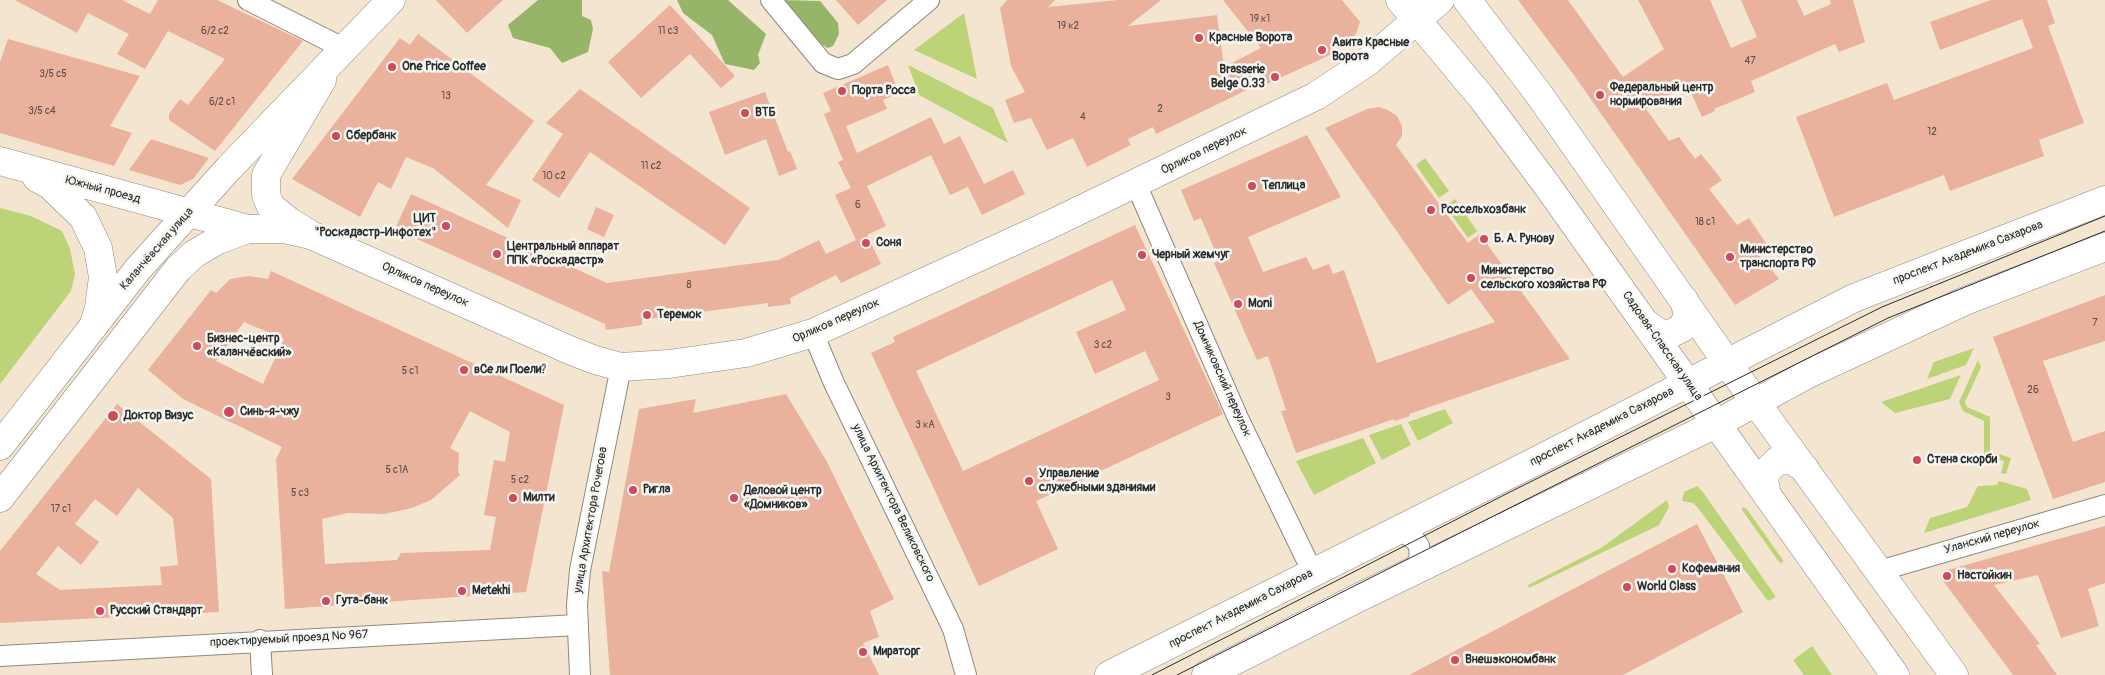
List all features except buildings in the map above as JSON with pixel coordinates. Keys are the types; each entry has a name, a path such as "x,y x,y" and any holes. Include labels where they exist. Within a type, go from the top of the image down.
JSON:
{"main road":[{"name":"Каланчёвская улица","path":"0,446 138,269 187,213 392,0"},
{"name":"Орликов переулок","path":"187,213 248,229 284,229 311,234 595,360 620,366 669,364 746,353 813,333 1136,184 1316,96 1366,62 1408,10 1440,0"},
{"path":"1468,0 1532,86 1728,364 1954,675"},
{"name":"Садовая-Спасская улица","path":"1408,10 1488,106 1648,325 1716,424 1895,675"},
{"name":"Каланчёвская улица","path":"311,234 290,222 271,207 266,195 266,175 338,57"},
{"name":"Южный проезд","path":"9,164 187,213"},
{"name":"Южный проезд","path":"9,164 50,185 70,202 83,217 92,232 102,260 103,278 99,308 94,324"},
{"name":"проспект Академика Сахарова","path":"1109,675 1728,364 1854,298 2105,200"},
{"path":"0,498 178,269 194,254 218,240 248,229"},
{"path":"1206,675 1409,573 1716,424 1810,373 1965,301 2105,247"},
{"path":"1648,325 1660,334 1668,335 1682,328 1688,315 1684,300"},
{"path":"1767,495 1764,480 1771,466 1777,461 1792,460 1805,469"}],"street":[{"path":"248,0 338,57"},
{"path":"770,0 823,63 838,69 853,64 929,0"},
{"name":"Домниковский переулок","path":"1136,184 1238,418 1313,573"},
{"name":"улица Архитектора Великовского","path":"813,333 834,383 953,629 966,675"},
{"name":"улица Архитектора Рочегова","path":"580,675 577,605 580,570 620,366"},
{"name":"Уланский переулок","path":"1879,571 2105,505"},
{"path":"1387,535 1405,533 1415,540 1420,553 1420,559 1409,573"},
{"name":"проектируемый проезд № 967","path":"0,656 260,640 578,625"},
{"path":"260,640 262,675"}],"green space":[{"path":"538,0 582,0 582,16 591,20 593,29 588,52 562,63 550,48 513,38 508,25"},
{"path":"677,0 728,0 766,34 758,55 760,63 754,70 725,64 712,35 683,13"},
{"path":"779,0 820,1 838,23 839,34 833,46 828,48 814,40"},
{"path":"964,13 977,79 914,50"},
{"path":"908,65 993,108 1008,143 919,95"},
{"path":"1425,158 1449,191 1439,198 1416,165"},
{"path":"1455,199 1477,231 1468,238 1445,206"},
{"path":"0,208 31,216 62,231 70,249 75,274 71,291 0,384"},
{"path":"1974,348 1966,365 1927,379 1934,362"},
{"path":"1978,360 1981,367 1965,402 1967,407 1990,417 1990,451 2011,458 2006,474 2001,473 2004,461 1984,455 1984,421 1963,411 1959,402"},
{"path":"1961,375 1950,399 1895,413 1881,402"},
{"path":"1445,409 1453,423 1418,441 1408,422"},
{"path":"1401,424 1411,445 1382,460 1369,435"},
{"path":"1363,438 1376,463 1314,495 1296,461"},
{"path":"1999,481 2027,489 2031,500 1924,533 1930,518 1967,507 1978,486 1997,485"},
{"path":"1697,486 1776,597 1768,601 1698,508 1693,503 1682,501 1684,492"},
{"path":"1667,500 1669,507 1659,525 1529,588 1528,585 1601,548"},
{"path":"1743,507 1746,508 1783,560 1783,563 1779,562 1742,510"},
{"path":"1812,646 1832,675 1804,675 1793,660"}],"tram line":[{"path":"1152,675 1510,492 1882,307 2105,216"},
{"path":"1177,675 1888,318 2105,231"}],"place":[{"name":"Красные Ворота","path":"1199,38"},
{"name":"Авита Красные Ворота","path":"1322,50"},
{"name":"One Price Coffee","path":"392,67"},
{"name":"Brasserie Belge 0.33","path":"1275,77"},
{"name":"Порта Росса","path":"842,91"},
{"name":"Федеральный центр нормирования","path":"1600,95"},
{"name":"ВТБ","path":"745,113"},
{"name":"Сбербанк","path":"336,136"},
{"name":"Теплица","path":"1252,186"},
{"name":"Россельхозбанк","path":"1431,210"},
{"name":"ЦИТ \"Роскадастр-Инфотех\"","path":"446,226"},
{"name":"Б. А. Рунову","path":"1484,239"},
{"name":"Соня","path":"866,243"},
{"name":"Центральный аппарат ППК «Роскадастр»","path":"497,254"},
{"name":"Черный жемчуг","path":"1142,255"},
{"name":"Министерство транспорта РФ","path":"1730,257"},
{"name":"Министерство сельского хозяйства РФ","path":"1471,278"},
{"name":"Moni","path":"1238,304"},
{"name":"Теремок","path":"647,315"},
{"name":"Бизнес-центр «Каланчёвский»","path":"197,346"},
{"name":"вСе ли Поели?","path":"464,370"},
{"name":"Синь-я-чжу","path":"229,412"},
{"name":"Доктор Визус","path":"113,416"},
{"name":"Стена скорби","path":"1917,460"},
{"name":"Управление служебными зданиями","path":"1029,481"},
{"name":"Ригла","path":"633,490"},
{"name":"Милти","path":"513,498"},
{"name":"Деловой центр «Домников»","path":"734,498"},
{"name":"Кофемания","path":"1672,569"},
{"name":"Настойкин","path":"1947,576"},
{"name":"World Class","path":"1627,587"},
{"name":"Metekhi","path":"462,591"},
{"name":"Гута-банк","path":"326,601"},
{"name":"Русский Стандарт","path":"100,611"},
{"name":"Мираторг","path":"863,652"},
{"name":"Внешэкономбанк","path":"1455,660"}]}
